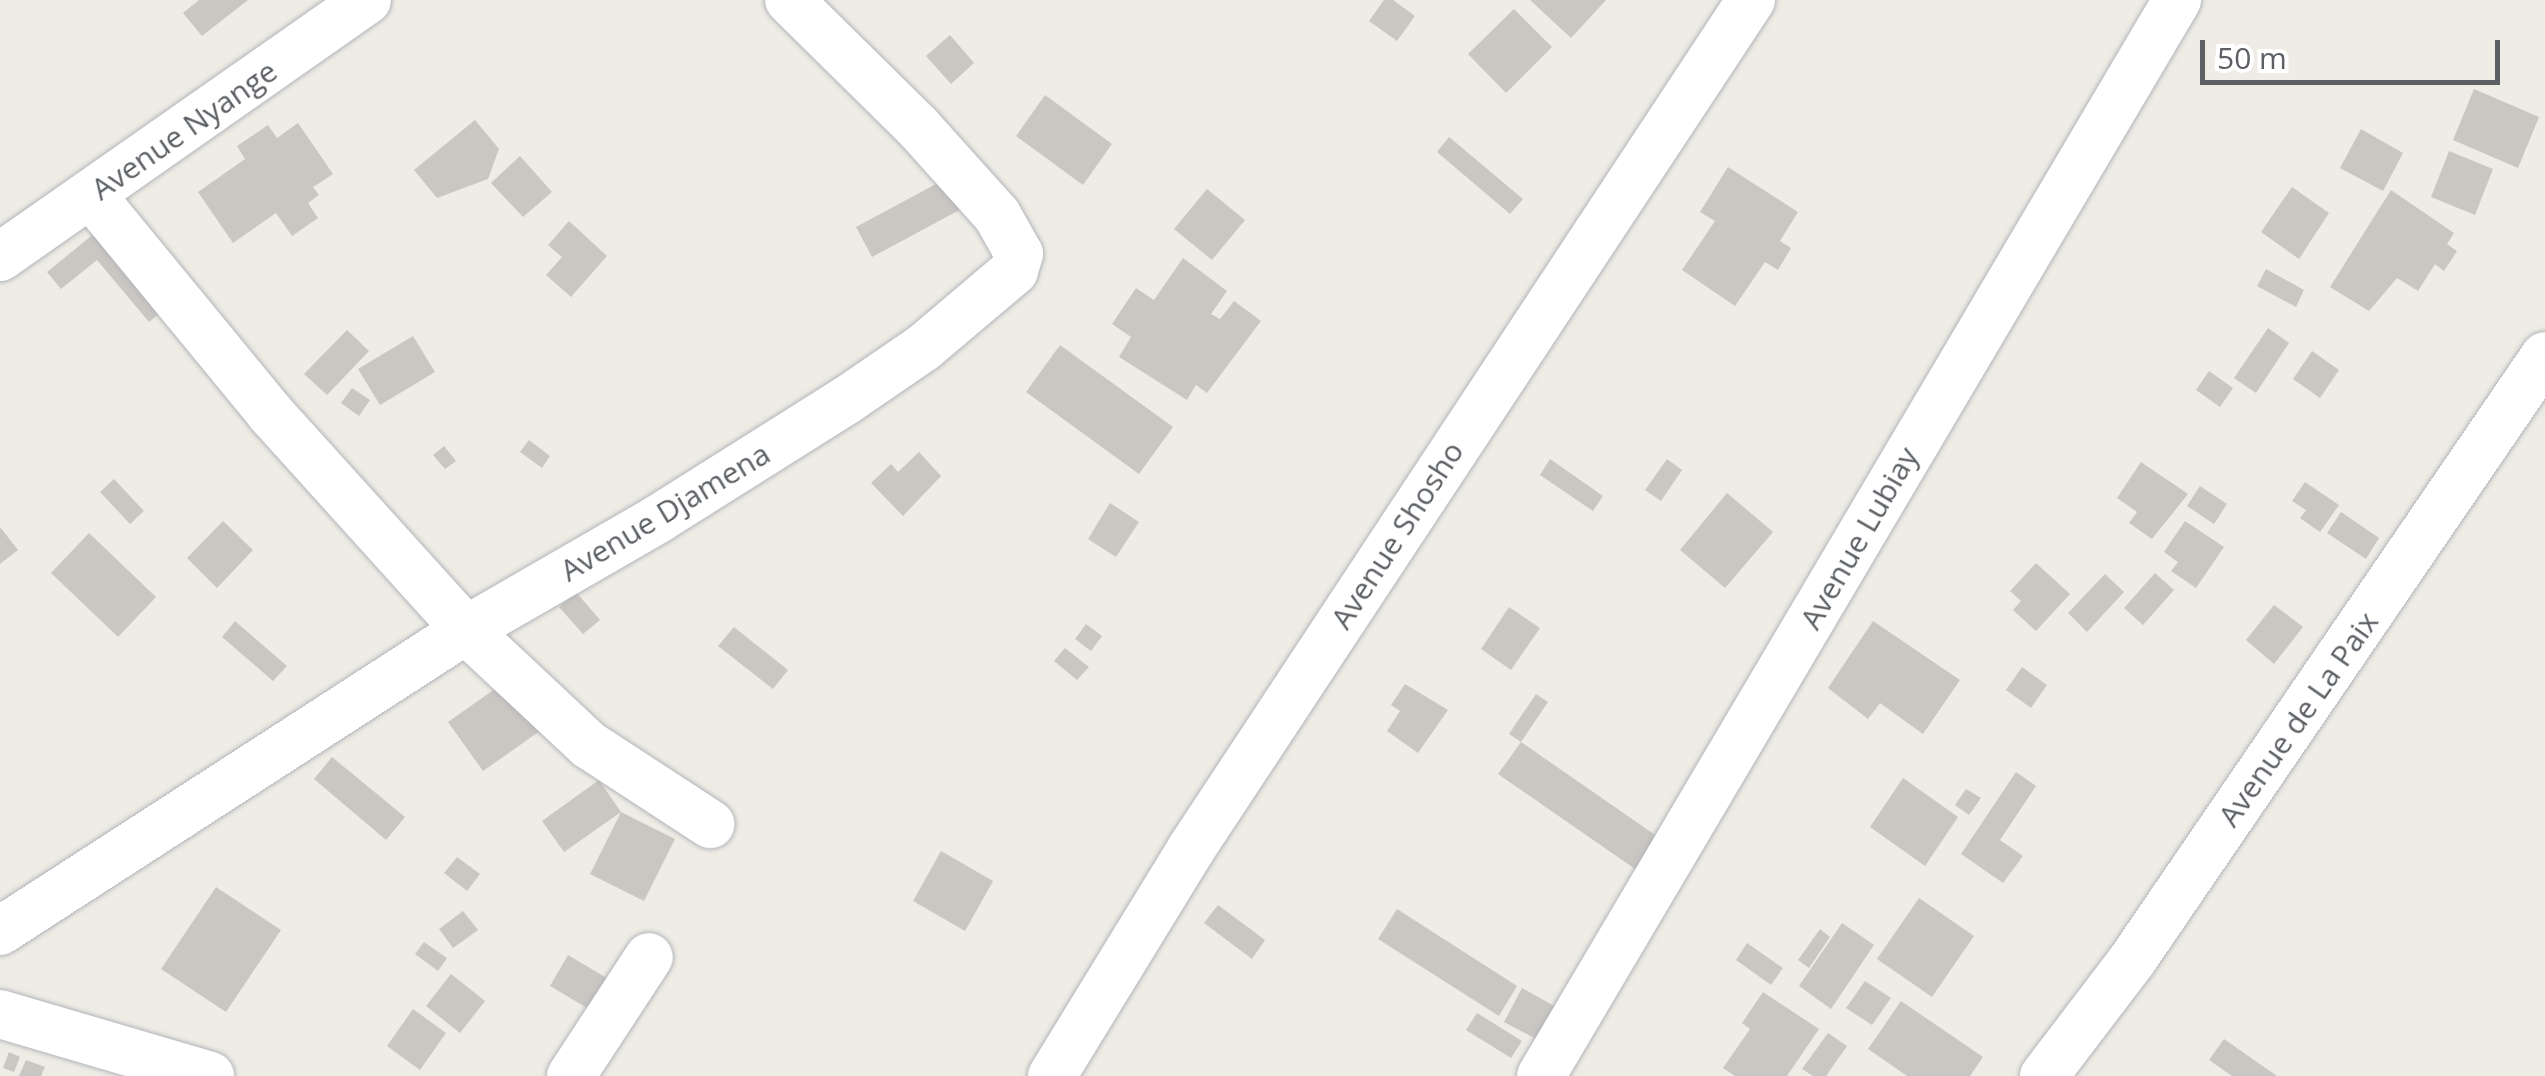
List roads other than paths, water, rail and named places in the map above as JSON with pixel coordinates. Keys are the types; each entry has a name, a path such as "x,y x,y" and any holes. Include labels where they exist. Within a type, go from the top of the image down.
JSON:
{"street":[{"name":"Avenue Nyange","path":"0,257 367,0"},
{"name":"Avenue Djamena","path":"0,931 466,630 658,519 847,400 923,348 1014,271 1018,254 996,215 918,127 790,0"},
{"name":"Avenue Shosho","path":"1052,1076 1191,849 1751,0"},
{"name":"Avenue Lubiay","path":"1542,1076 2177,0"},
{"path":"92,196 270,414 466,630 589,745 710,824"},
{"name":"Avenue de La Paix","path":"2044,1076 2133,959 2545,356"},
{"path":"571,1076 649,957"},
{"path":"0,1014 210,1076"}]}
